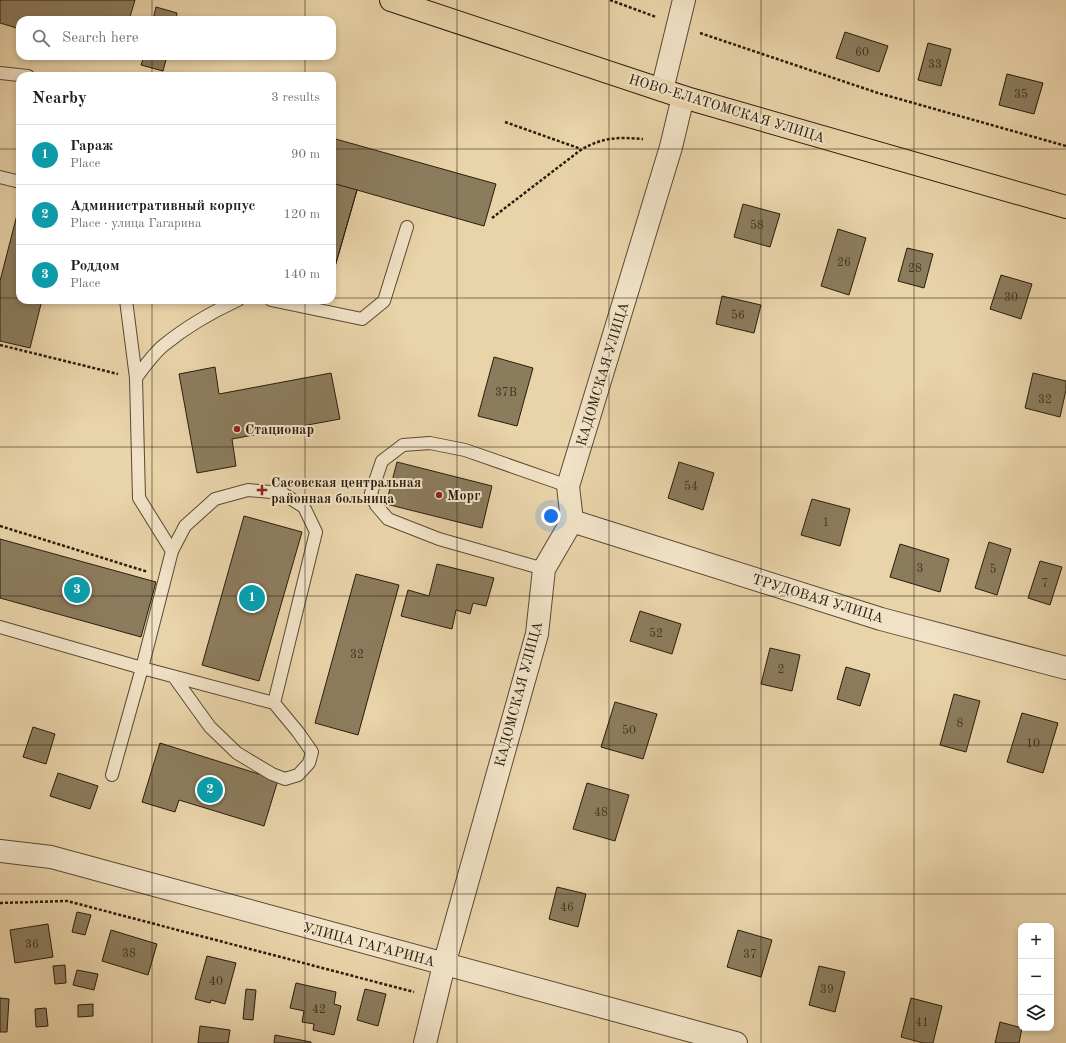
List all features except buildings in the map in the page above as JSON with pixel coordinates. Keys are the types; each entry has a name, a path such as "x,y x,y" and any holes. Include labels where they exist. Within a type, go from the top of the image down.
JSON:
{"main road":[{"name":"НОВО-ЕЛАТОМСКАЯ УЛИЦА","path":"391,0 684,97 1066,208"}],"street":[{"path":"662,90 684,0"},
{"name":"КАДОМСКАЯ УЛИЦА","path":"425,1043 444,965 537,634 544,569 572,521 568,486 671,147 684,97"},
{"name":"ТРУДОВАЯ УЛИЦА","path":"572,521 881,618 1066,668"},
{"name":"УЛИЦА ГАГАРИНА","path":"0,851 51,857 444,965 736,1043"}],"lane":[{"path":"0,73 16,75"},
{"path":"0,177 16,181"},
{"path":"290,304 362,319 384,301 407,226"},
{"path":"127,304 136,378 139,498 172,551"},
{"path":"136,378 146,364 164,346 217,310 230,304"},
{"path":"544,569 439,539 388,519 376,505 372,493 382,461 403,445 430,443 465,450 568,486"},
{"path":"112,775 142,668 172,551 185,526 215,499 248,490 282,493 304,507 316,532 274,703"},
{"path":"0,627 174,677 274,703 312,752 309,764 298,775 285,778 272,774 237,753 210,727 174,677"}],"path":[{"path":"610,0 677,25 878,93 1066,146"},
{"path":"505,122 582,149"},
{"path":"492,218 582,149 598,141 622,137 643,139"},
{"path":"0,345 136,378"},
{"path":"0,526 165,578"},
{"path":"0,903 67,901 436,998"}],"place":[{"name":"Стационар","path":"237,429"},
{"name":"Сасовская центральная районная больница","path":"262,490"},
{"name":"Морг","path":"439,495"},
{"name":"Роддом","path":"77,590"},
{"name":"Гараж","path":"252,598"},
{"name":"Административный корпус","path":"210,790"}]}
